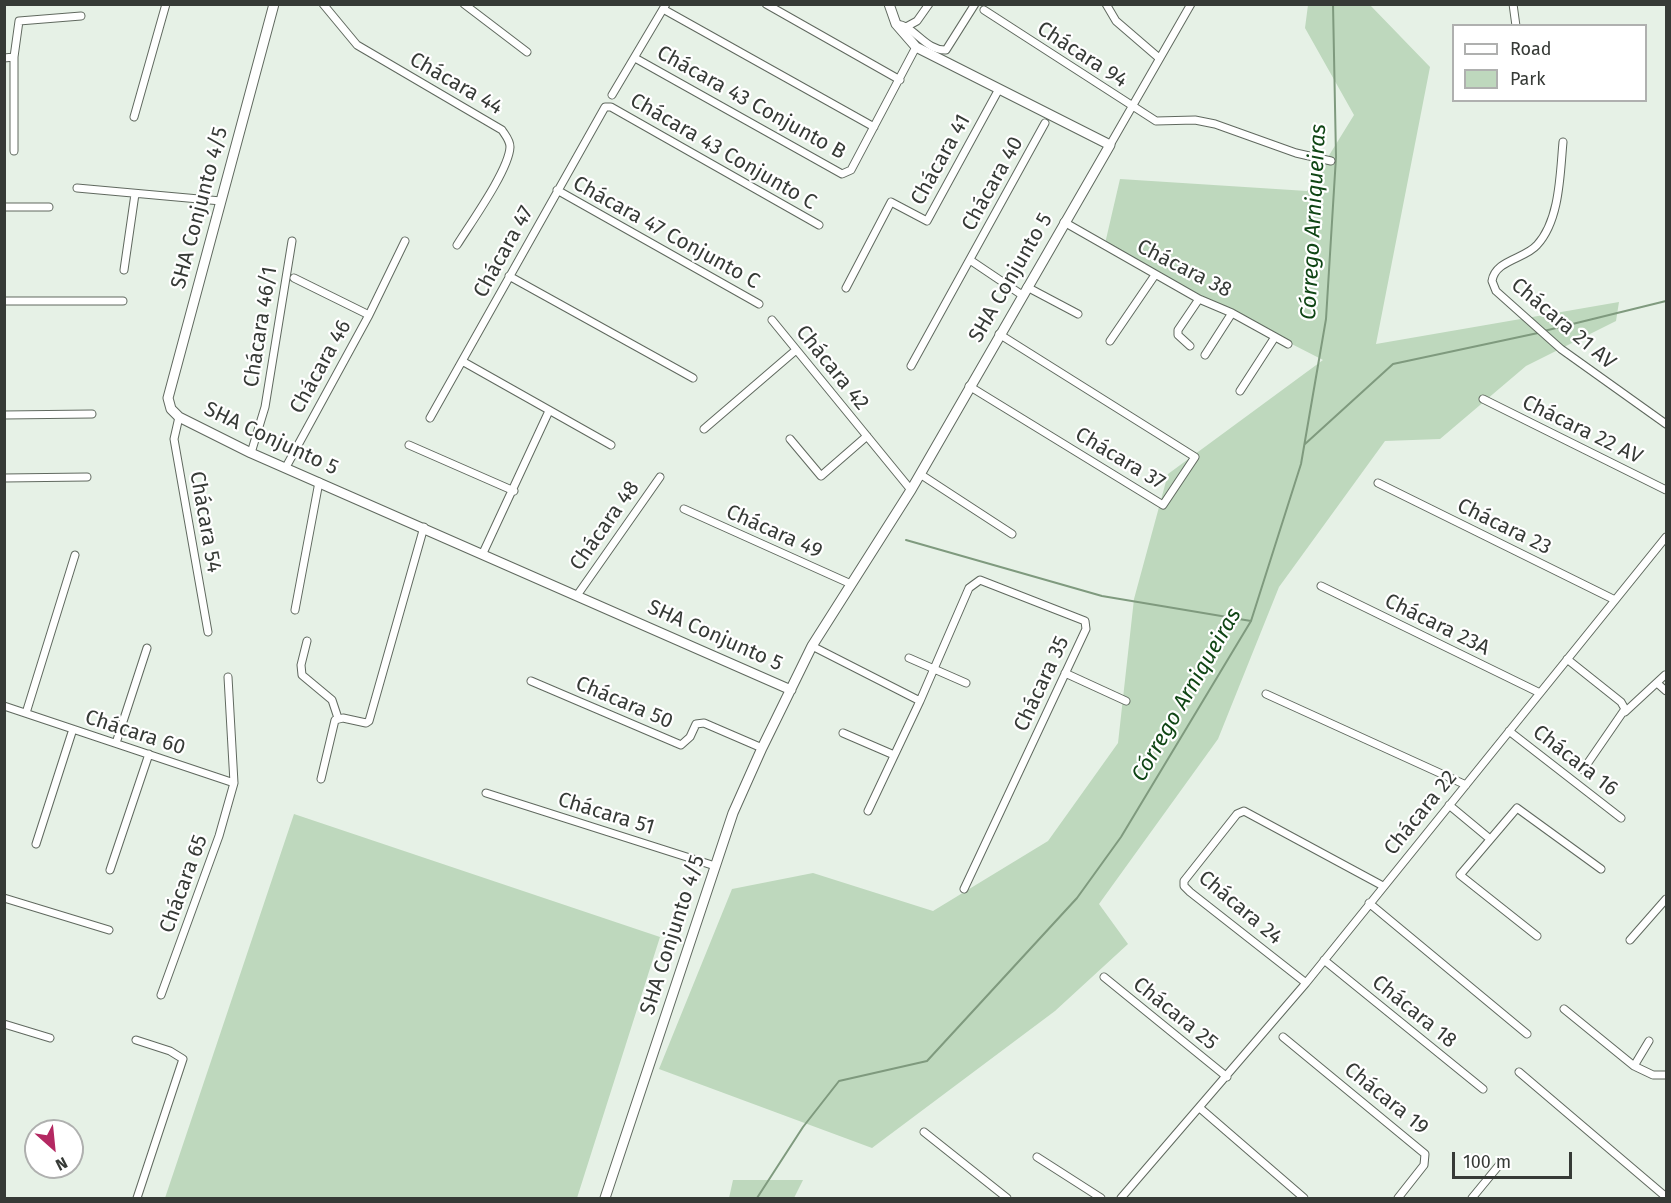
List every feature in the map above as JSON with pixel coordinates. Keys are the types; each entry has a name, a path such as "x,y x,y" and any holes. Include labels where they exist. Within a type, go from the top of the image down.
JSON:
{"street":[{"path":"134,117 166,4"},
{"name":"SHA Conjunto 4/5","path":"179,417 171,409 168,398 274,4"},
{"name":"Chácara 44","path":"323,4 357,45 502,130 508,139 510,149 492,189 456,245"},
{"path":"464,4 527,52"},
{"path":"766,4 900,80"},
{"path":"906,27 917,21 929,4"},
{"path":"896,24 906,27 930,46 946,50 975,4"},
{"path":"1106,4 1116,21 1160,57"},
{"name":"SHA Conjunto 5","path":"179,417 251,453 578,594 791,690 812,646 911,490 1191,4"},
{"path":"1513,4 1516,24"},
{"path":"886,6 896,24 916,47 1110,145"},
{"path":"612,95 665,7 874,127 916,47"},
{"name":"Chácara 94","path":"984,10 1156,121 1195,120 1215,124 1296,153 1330,161"},
{"path":"14,151 15,57 19,21 81,16"},
{"path":"4,57 15,57"},
{"name":"Chácara 43 Conjunto B","path":"635,58 842,174 851,170 874,127"},
{"name":"Chácara 41","path":"846,288 891,202 927,221 999,89"},
{"name":"Chácara 47","path":"430,418 602,109 611,107"},
{"name":"Chácara 43 Conjunto C","path":"611,107 819,225"},
{"name":"Chácara 40","path":"911,366 1046,123"},
{"name":"Chácara 21 AV","path":"1563,142 1559,184 1548,228 1538,244 1529,252 1498,268 1492,281 1496,291 1561,349 1666,424"},
{"path":"77,188 221,201"},
{"name":"Chácara 47 Conjunto C","path":"556,190 759,304"},
{"path":"124,270 135,194"},
{"path":"4,207 49,207"},
{"name":"Chácara 38","path":"1064,222 1199,299 1232,313 1288,344"},
{"name":"Chácara 46/1","path":"251,453 265,407 292,241"},
{"name":"Chácara 46","path":"286,467 369,315 405,241"},
{"name":"Chácara 40","path":"970,260 1024,291 1078,314"},
{"path":"1110,340 1155,275"},
{"path":"509,276 693,378"},
{"name":"Chácara 46","path":"294,278 369,315"},
{"path":"1190,345 1178,335 1178,330 1199,299"},
{"path":"4,301 123,301"},
{"path":"1204,355 1232,313"},
{"name":"Chácara 42","path":"772,320 911,490"},
{"name":"Chácara 37","path":"969,387 1163,505 1195,458 999,334"},
{"path":"1240,391 1275,337"},
{"path":"704,429 795,350"},
{"path":"462,361 611,446"},
{"name":"Chácara 22 AV","path":"1483,399 1666,490"},
{"path":"483,553 514,491 549,411"},
{"path":"4,416 92,414"},
{"name":"Chácara 54","path":"179,417 174,439 208,632"},
{"name":"Chácara 42","path":"790,439 821,476 867,436"},
{"path":"409,445 514,491"},
{"path":"920,474 1012,534"},
{"path":"4,478 87,477"},
{"name":"Chácara 48","path":"578,594 660,477"},
{"path":"295,610 319,482"},
{"name":"Chácara 23","path":"1378,483 1615,600"},
{"name":"Chácara 49","path":"684,509 851,584"},
{"path":"338,718 358,723 369,721 424,527"},
{"name":"Chácara 22","path":"1121,1198 1200,1109 1306,983 1666,537"},
{"path":"26,713 75,555"},
{"name":"Chácara 35","path":"868,811 920,701 969,588 980,580 1085,621 1086,629 964,889"},
{"name":"Chácara 23A","path":"1321,586 1540,693"},
{"path":"307,641 301,665 302,675 332,700 338,718"},
{"path":"812,646 920,701"},
{"path":"116,743 147,648"},
{"path":"909,658 966,683"},
{"path":"1567,659 1621,702 1625,712"},
{"path":"1065,673 1126,701"},
{"path":"1583,770 1625,712 1665,675"},
{"path":"228,677 234,783"},
{"name":"Chácara 50","path":"531,681 681,745 690,737 696,724 704,723 762,748"},
{"path":"1657,683 1666,692"},
{"name":"SHA Conjunto 4/5","path":"605,1198 738,800 791,690"},
{"path":"1266,694 1466,785"},
{"name":"Chácara 60","path":"4,706 234,783"},
{"path":"321,778 333,725 338,718"},
{"path":"36,844 73,729"},
{"name":"Chácara 16","path":"1509,731 1621,818"},
{"path":"843,733 894,755"},
{"path":"110,870 149,754"},
{"name":"Chácara 65","path":"161,995 219,836 234,783"},
{"name":"Chácara 51","path":"486,793 715,866"},
{"path":"1449,805 1490,839"},
{"path":"1537,936 1460,875 1517,808 1601,869"},
{"name":"Chácara 24","path":"1306,983 1190,892 1184,886 1184,880 1237,814 1244,811 1383,886"},
{"path":"4,898 109,930"},
{"path":"1630,940 1666,899"},
{"path":"1369,903 1527,1034"},
{"name":"Chácara 18","path":"1324,960 1483,1089"},
{"name":"Chácara 25","path":"1104,977 1227,1077"},
{"path":"1564,1009 1634,1066 1653,1075 1666,1075"},
{"path":"4,1024 51,1038"},
{"name":"Chácara 19","path":"1283,1036 1425,1154 1424,1165 1398,1198"},
{"path":"136,1040 170,1051 183,1059 137,1198"},
{"path":"1634,1066 1649,1041"},
{"path":"1519,1072 1666,1198"},
{"path":"1200,1109 1304,1198"},
{"path":"924,1132 1007,1198"},
{"path":"1037,1157 1101,1198"},
{"path":"1472,1198 1500,1164"}],"green space":[{"path":"1308,5 1370,5 1430,67 1376,344 1619,302 1616,321 1526,366 1440,439 1385,441 1279,587 1218,739 1099,904 1128,944 1055,1011 872,1148 659,1069 732,889 813,873 933,911 1048,841 1118,743 1134,599 1168,474 1323,360 1104,248 1120,179 1307,191 1354,115 1305,28"},
{"path":"294,814 660,937 577,1198 165,1198"},
{"path":"733,1180 803,1180 794,1198 729,1198"}],"waterway":[{"name":"Córrego Arniqueiras","path":"757,1198 803,1127 839,1081 927,1061 1077,898 1121,837 1251,621 1301,464 1326,319 1336,157 1333,4"},
{"path":"1544,331 1666,301"},
{"path":"1305,444 1393,364 1538,333"},
{"path":"906,540 1102,596 1251,621"}]}
